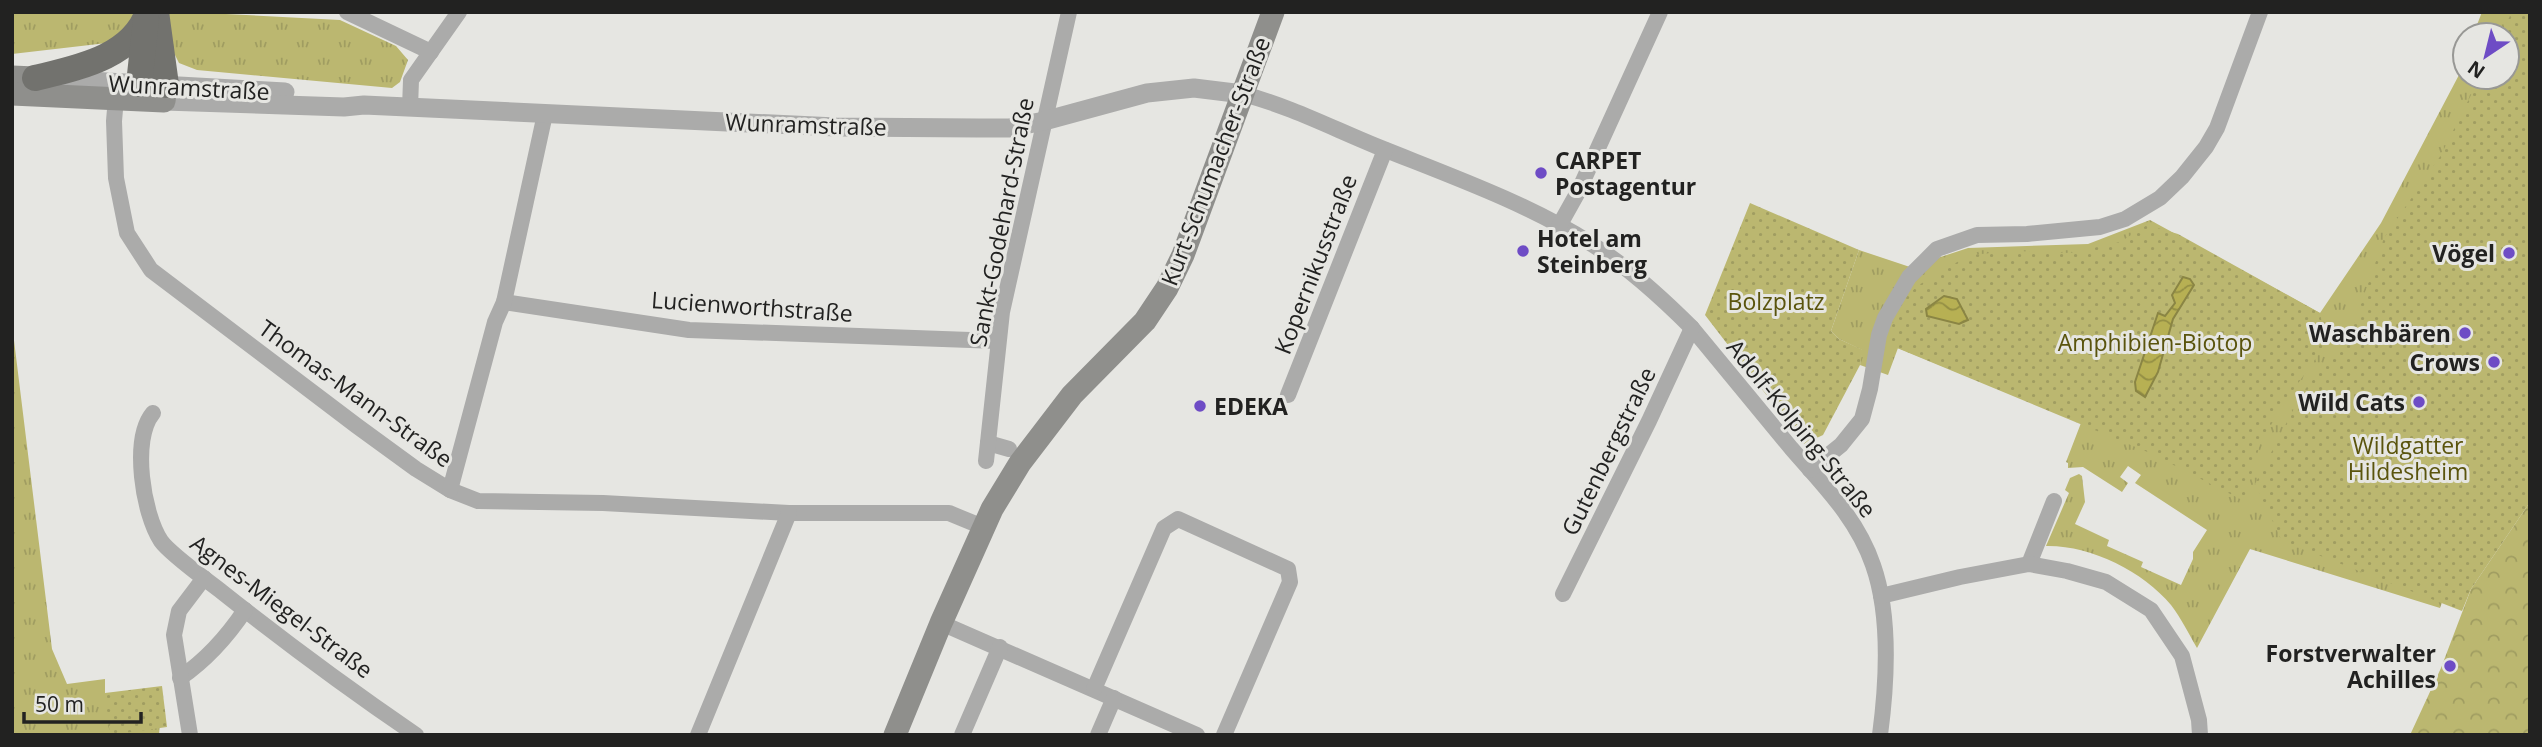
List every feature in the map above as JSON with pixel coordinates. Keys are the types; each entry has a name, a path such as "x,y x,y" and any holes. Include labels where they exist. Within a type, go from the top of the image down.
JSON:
{"highway":[{"path":"23,77 74,68 112,53 128,42 150,14"},
{"path":"139,91 150,14"},
{"path":"150,14 165,93"}],"main road":[{"name":"Kurt-Schumacher-Straße","path":"895,735 940,623 983,527 1020,463 1072,395 1145,321 1167,288 1183,255 1273,12"},
{"name":"Wunramstraße","path":"12,94 116,98 139,91 165,93"}],"street":[{"path":"347,12 431,52"},
{"path":"410,108 411,80 459,12"},
{"name":"Sankt-Godehard-Straße","path":"986,461 998,341 1010,271 1069,12"},
{"path":"1559,226 1578,192 1660,12"},
{"path":"1810,470 1841,445 1862,419 1879,335 1885,318 1909,277 1937,250 1977,235 2073,231 2099,227 2124,219 2160,198 2182,177 2217,128 2260,12"},
{"name":"Wunramstraße","path":"23,77 139,91"},
{"name":"Wunramstraße","path":"165,93 344,107 364,105 836,127 1009,128 1147,93 1194,88 1243,94"},
{"name":"Wunramstraße","path":"165,93 320,94 342,97 364,105"},
{"name":"Adolf-Kolping-Straße","path":"1243,94 1283,106 1559,226 1590,243 1623,267 1692,328 1854,523 1874,565 1881,596 1886,652 1885,699 1880,735"},
{"name":"Thomas-Mann-Straße","path":"116,98 116,178 127,233 151,270 357,426 450,490 478,501 603,503 789,513 949,513 983,527"},
{"path":"450,490 495,322 504,302 545,114"},
{"name":"Kopernikusstraße","path":"1288,395 1385,150"},
{"name":"Lucienworthstraße","path":"504,302 689,330 998,341"},
{"name":"Gutenbergstraße","path":"1563,594 1692,328"},
{"name":"Agnes-Miegel-Straße","path":"153,413 147,420 140,446 146,504 161,541 244,610 416,735"},
{"path":"988,443 1009,449"},
{"path":"2029,564 2054,501"},
{"path":"698,735 789,513"},
{"path":"1094,689 1164,528 1178,519 1288,569 1290,582 1224,735"},
{"path":"1881,596 2029,564 2106,582 2151,610 2182,656 2199,720 2200,735"},
{"path":"190,735 174,635 179,611 204,578"},
{"path":"180,678 198,665 231,630 244,610"},
{"path":"940,623 1197,735"},
{"path":"962,735 1000,648"},
{"path":"1098,735 1114,698"}],"green space":[{"path":"12,12 225,12 340,20 396,46 408,60 400,82 392,88 197,70 179,63 170,45 107,43 12,54"},
{"path":"2482,12 2530,12 2521,21 2478,21"},
{"name":"Wildgatter Hildesheim","path":"2512,12 2530,12 2530,502 2471,589 2462,611 2282,541 2255,484 2302,393 2351,333 2384,238 2441,155 2473,91 2521,91 2521,21 2507,21"},
{"path":"2451,90 2503,91 2450,580 2440,608 2250,549 2197,648 2171,605 2146,581 2098,555 2046,546 2069,493 2065,490 2070,478 2079,474 2082,476 2085,502 2075,524 2109,540 2107,546 2143,562 2141,567 2181,585 2193,559 2193,552 2207,530 2135,483 2141,475 2128,466 2120,477 2128,483 2122,492 2083,467 2068,468 2066,462 2081,423 1898,348 1888,375 1860,365 1862,350 1839,339 1831,331 1859,250 1910,267 1968,248 2088,244 2150,220 2320,313 2381,223"},
{"name":"Bolzplatz","path":"1750,203 1859,250 1831,331 1839,339 1863,350 1860,365 1823,435 1804,444 1705,315"},
{"name":"Amphibien-Biotop","path":"2147,225 2178,234 2320,313 2326,344 2282,406 2260,444 2244,501 2150,453 1885,343 1901,303 1917,286 1969,255 2017,251 2070,253 2120,242"},
{"path":"12,324 52,649 67,684 105,679 105,693 160,722 159,735 12,735"},
{"path":"2530,502 2530,735 2410,735 2441,668 2471,589"},
{"path":"162,686 167,727 110,735 105,693"}],"water":[{"path":"2183,277 2190,279 2194,285 2173,319 2158,372 2145,397 2136,391 2135,382 2158,313 2165,316 2175,303 2172,295"},
{"path":"1944,296 1957,299 1968,320 1959,324 1927,316 1926,309"}],"place":[{"name":"CARPET Postagentur","path":"1541,173"},
{"name":"Hotel am Steinberg","path":"1523,251"},
{"name":"Vögel","path":"2509,253"},
{"name":"Waschbären","path":"2465,333"},
{"name":"Crows","path":"2494,362"},
{"name":"Wild Cats","path":"2419,402"},
{"name":"EDEKA","path":"1200,406"},
{"name":"Forstverwalter Achilles","path":"2450,666"}]}
